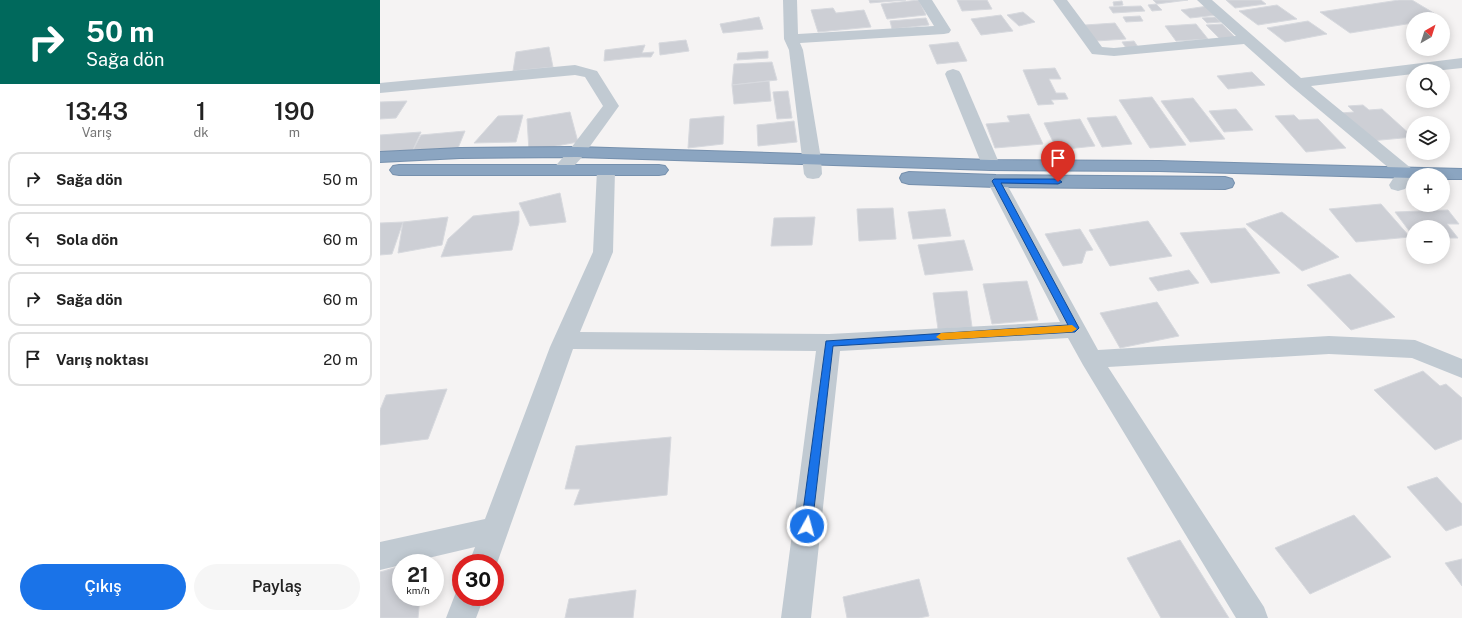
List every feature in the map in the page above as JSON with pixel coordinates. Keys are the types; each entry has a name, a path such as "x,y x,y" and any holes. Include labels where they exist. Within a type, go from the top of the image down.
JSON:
{"highway":[{"path":"380,157 460,153 577,152 813,166 994,173 1406,181"},
{"path":"380,172 813,166"},
{"path":"1450,176 1462,174"},
{"path":"1450,185 1462,185"}],"street":[{"path":"790,0 791,39 796,50 813,166"},
{"path":"791,39 944,30 925,0"},
{"path":"1060,0 1097,51 1114,52 1248,38"},
{"path":"1204,0 1406,181"},
{"path":"1297,83 1462,63"},
{"path":"380,88 575,70 591,74 611,106 577,152 561,170"},
{"path":"953,74 994,173 1091,359 1253,618"},
{"path":"486,554 565,340 603,252 606,170"},
{"path":"565,340 829,343 1075,328"},
{"path":"796,618 829,343"},
{"path":"1091,359 1329,345 1415,349 1462,369"},
{"path":"380,556 496,529"},
{"path":"461,618 466,606"}],"building":[{"path":"869,0 906,0 870,3"},
{"path":"919,0 926,15 887,19 881,4"},
{"path":"957,0 987,0 992,9 962,11"},
{"path":"1153,0 1188,0 1157,4"},
{"path":"1226,0 1261,0 1266,4 1235,8"},
{"path":"1399,0 1412,0 1432,12 1406,12 1406,24 1350,33 1320,12"},
{"path":"1122,1 1123,5 1114,6 1113,2"},
{"path":"1156,4 1162,10 1152,11 1148,5"},
{"path":"1277,5 1297,19 1258,25 1239,11"},
{"path":"1141,6 1145,11 1113,13 1109,7"},
{"path":"1208,6 1218,15 1190,18 1181,10"},
{"path":"833,8 836,13 864,10 871,27 818,32 811,10"},
{"path":"1023,12 1035,22 1019,26 1007,15"},
{"path":"1001,15 1013,31 981,35 971,19"},
{"path":"1140,16 1143,21 1126,22 1123,17"},
{"path":"759,17 763,29 723,33 720,24"},
{"path":"1215,17 1221,22 1207,23 1202,18"},
{"path":"926,18 929,25 892,29 890,21"},
{"path":"1308,21 1327,34 1285,42 1267,28"},
{"path":"1115,23 1126,39 1096,41 1085,25"},
{"path":"1196,24 1208,39 1176,41 1165,26"},
{"path":"1222,24 1236,38 1220,39 1206,25"},
{"path":"686,40 689,51 660,55 659,43"},
{"path":"1134,41 1138,47 1126,48 1122,42"},
{"path":"958,42 967,61 937,64 929,45"},
{"path":"645,45 642,53 654,52 651,57 604,61 605,50"},
{"path":"549,47 553,67 513,71 516,52"},
{"path":"768,51 768,58 737,60 738,53"},
{"path":"772,62 777,80 732,85 734,64"},
{"path":"1055,68 1061,79 1049,79 1056,93 1065,93 1068,99 1051,100 1054,104 1038,105 1023,70"},
{"path":"1252,72 1265,85 1228,89 1217,76"},
{"path":"769,81 771,101 734,104 732,85"},
{"path":"788,91 792,118 777,119 773,92"},
{"path":"1152,97 1186,145 1150,148 1119,100"},
{"path":"1193,98 1225,139 1190,142 1161,101"},
{"path":"407,101 396,118 380,119 380,102"},
{"path":"1363,105 1369,110 1382,109 1406,131 1406,138 1370,141 1341,113 1354,112 1348,106"},
{"path":"1236,109 1253,130 1224,132 1209,111"},
{"path":"570,112 578,142 529,151 527,119"},
{"path":"1029,114 1043,144 995,148 986,124 1010,122 1007,116"},
{"path":"523,115 516,142 474,143 498,116"},
{"path":"1294,115 1299,120 1318,119 1346,148 1306,152 1275,116"},
{"path":"724,116 723,144 688,148 690,119"},
{"path":"1116,116 1132,144 1102,147 1087,118"},
{"path":"1080,119 1095,146 1057,150 1044,123"},
{"path":"794,121 797,142 758,146 757,125"},
{"path":"465,131 456,153 410,156 421,135"},
{"path":"421,132 412,152 380,152 380,135"},
{"path":"560,193 566,222 530,226 519,203"},
{"path":"1381,204 1406,232 1406,237 1356,242 1329,209"},
{"path":"893,208 896,239 859,241 857,209"},
{"path":"945,209 951,236 913,239 908,212"},
{"path":"519,211 519,222 512,250 441,257 448,239 473,216"},
{"path":"1282,212 1339,257 1302,271 1246,224"},
{"path":"1395,212 1450,212 1459,224 1450,224 1450,220 1406,220 1406,227"},
{"path":"448,217 442,245 398,253 403,222"},
{"path":"815,217 812,245 771,246 774,218"},
{"path":"1148,221 1172,256 1110,266 1089,230"},
{"path":"403,222 392,254 380,255 380,223"},
{"path":"1245,228 1280,273 1211,283 1180,233"},
{"path":"1450,228 1458,238 1450,238"},
{"path":"1080,229 1093,250 1086,251 1082,263 1063,266 1045,234"},
{"path":"964,240 973,270 925,275 918,245"},
{"path":"1189,270 1199,283 1158,291 1149,278"},
{"path":"1350,274 1395,317 1351,330 1307,285"},
{"path":"1027,281 1038,320 992,324 983,284"},
{"path":"967,291 972,327 938,329 933,293"},
{"path":"1157,302 1179,336 1120,348 1100,313"},
{"path":"1423,371 1440,386 1446,384 1462,398 1462,439 1435,450 1374,390"},
{"path":"447,389 428,439 380,445 380,410 386,395"},
{"path":"671,437 667,495 574,505 580,489 565,489 576,446"},
{"path":"1437,477 1462,504 1462,525 1446,531 1407,487"},
{"path":"1354,515 1391,557 1310,594 1275,548"},
{"path":"1180,540 1229,618 1161,618 1127,558"},
{"path":"1462,559 1462,586 1445,563"},
{"path":"392,569 392,606 419,606 418,618 380,618 380,572"},
{"path":"919,579 929,616 919,618 847,618 843,597"},
{"path":"636,590 633,618 565,618 569,599"}],"slow traffic":[{"path":"941,337 1072,329"}],"route":[{"path":"807,526 829,343 1075,328 996,181 1058,182"}]}
